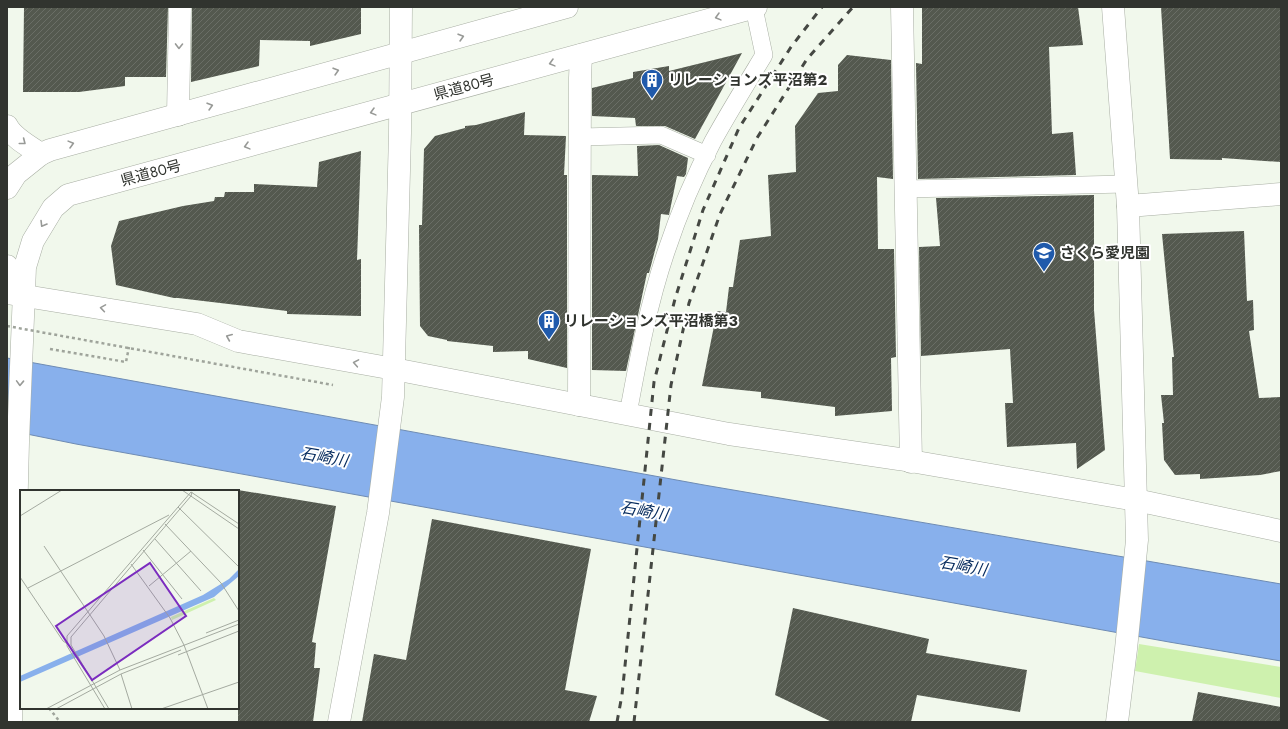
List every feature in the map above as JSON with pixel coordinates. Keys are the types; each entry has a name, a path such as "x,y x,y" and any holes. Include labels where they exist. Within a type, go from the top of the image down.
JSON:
{"street":[{"path":"178,115 180,7"},
{"path":"339,722 378,513 392,412 401,7"},
{"path":"7,188 16,174 41,154 50,150 567,7"},
{"name":"県道80号","path":"11,722 22,344 15,294 34,241 53,208 68,195 755,7"},
{"path":"902,7 911,462"},
{"path":"1113,7 1128,206 1137,540 1117,722"},
{"path":"579,405 581,55"},
{"path":"7,126 8,129 22,142 41,154"},
{"path":"1128,206 1281,194"},
{"path":"7,266 15,294 197,324 238,342 394,370 729,434 911,462 1136,500 1281,531"}],"lane":[{"path":"628,414 651,305 666,253 687,198 707,154 764,55 755,7"},
{"path":"580,137 661,136 707,154"},
{"path":"906,189 1126,184"}],"path":[{"path":"7,326 333,385"},
{"path":"48,348 126,362 129,347"},
{"path":"50,709 60,722"}],"green space":[{"path":"1139,644 1281,667 1281,698 1135,671"}],"water":[{"name":"石崎川","path":"7,358 704,485 1281,584 1281,661 76,444 7,430"}],"building":[{"path":"24,7 168,7 166,77 125,77 125,86 79,92 23,92"},
{"path":"192,7 361,7 361,34 310,46 310,41 260,40 259,66 191,82"},
{"path":"922,7 1078,7 1083,45 1049,47 1052,134 1073,132 1076,175 918,179 916,63 922,64"},
{"path":"1161,7 1281,7 1281,162 1222,158 1222,160 1170,159"},
{"path":"742,53 695,139 665,126 636,126 635,118 592,116 592,88 633,78 633,72 669,66 669,71"},
{"path":"847,55 891,60 893,179 877,177 878,249 894,249 896,357 891,358 892,411 835,416 835,407 761,398 761,392 702,386 717,311 726,312 729,287 733,287 740,240 771,236 768,175 796,172 795,126 818,93 838,91 838,65"},
{"path":"525,112 524,135 566,136 564,175 567,175 567,368 528,359 528,351 493,352 493,346 447,341 428,336 420,326 419,225 422,225 424,149 435,136 465,128 465,126 476,125"},
{"path":"659,145 688,158 686,174 684,177 677,176 669,215 661,214 658,239 649,273 647,273 626,371 592,370 592,175 638,176 637,146"},
{"path":"361,151 357,260 361,259 361,316 287,314 287,311 174,298 116,285 111,246 119,221 183,206 214,201 215,197 224,197 225,192 254,192 254,184 317,187 319,162"},
{"path":"1094,195 1094,310 1105,450 1077,469 1076,443 1007,447 1005,403 1013,403 1010,349 921,356 919,247 940,246 936,198"},
{"path":"1244,231 1247,301 1253,300 1254,330 1249,331 1259,398 1281,397 1281,471 1260,475 1200,479 1200,474 1175,475 1164,460 1162,423 1164,423 1161,395 1173,395 1172,357 1174,357 1162,234"},
{"path":"239,490 336,506 312,642 316,643 314,668 320,668 313,722 238,722"},
{"path":"432,519 591,549 565,690 597,696 589,722 362,722 374,654 406,660"},
{"path":"793,608 929,639 926,653 1027,670 1020,712 917,695 911,722 832,722 775,695"},
{"path":"1198,692 1281,707 1281,722 1192,722"}],"railway":[{"path":"617,722 622,695 654,382 675,299 703,210 739,128 791,47 822,7"},
{"path":"634,722 671,385 689,303 720,214 757,138 807,59 853,7"}],"place":[{"name":"リレーションズ平沼第2","path":"652,100"},
{"name":"さくら愛児園","path":"1044,272"},
{"name":"リレーションズ平沼橋第3","path":"549,340"}]}
